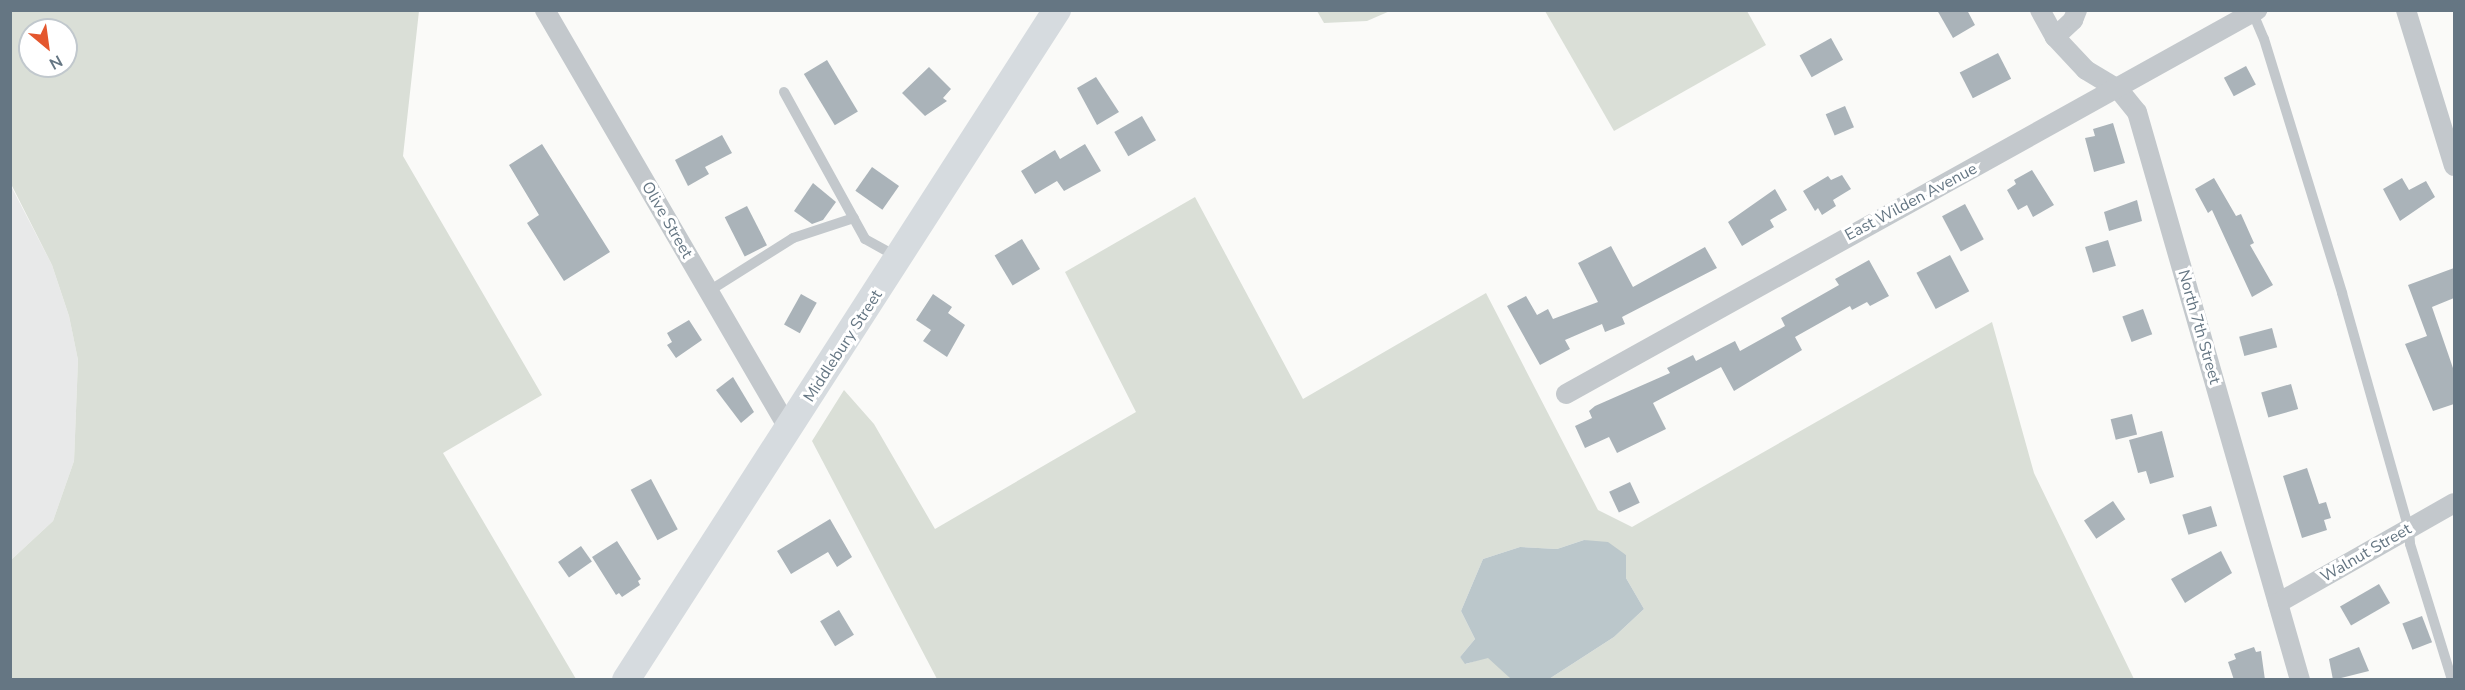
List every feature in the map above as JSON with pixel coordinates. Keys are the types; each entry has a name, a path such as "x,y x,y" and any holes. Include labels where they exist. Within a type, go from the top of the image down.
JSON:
{"main road":[{"name":"Middlebury Street","path":"626,680 1057,10"}],"street":[{"name":"Olive Street","path":"545,10 789,429"},
{"name":"North 7th Street","path":"2040,10 2055,38 2086,70 2119,90 2137,112 2300,680"},
{"path":"2055,38 2073,20 2077,10"},
{"path":"2406,10 2454,166"},
{"name":"East Wilden Avenue","path":"1566,393 1799,262 2119,90 2254,11"},
{"name":"Walnut Street","path":"2278,603 2454,503"}],"lane":[{"path":"2254,11 2342,293 2409,529 2409,544 2452,680"},
{"path":"784,92 865,239 899,258"},
{"path":"709,291 793,238 854,218"}],"shaded area":[{"path":"11,10 419,11 403,156 542,395 443,453 576,679 11,679 11,560 53,521 74,461 78,360 69,316 52,265 11,184"},
{"path":"1317,11 1390,11 1367,21 1324,23"},
{"path":"1545,11 1747,11 1766,45 1614,131"},
{"path":"10,184 52,265 69,316 78,360 74,461 53,521 11,560"},
{"path":"1195,197 1303,399 1486,293 1598,510 1632,527 1992,322 2034,473 2134,679 1549,679 1614,637 1644,609 1626,578 1626,555 1584,540 1557,549 1520,547 1483,559 1461,611 1475,639 1460,657 1466,664 1487,657 1495,661 1511,679 937,679 812,441 844,390 874,424 935,529 1136,412 1065,272"},
{"path":"1584,540 1608,542 1626,555 1626,578 1644,609 1614,637 1549,679 1511,679 1488,658 1465,664 1460,657 1475,639 1461,611 1483,559 1520,547 1557,549"}],"building":[{"path":"1937,10 1967,10 1975,25 1953,38"},
{"path":"1831,38 1843,60 1812,77 1800,55"},
{"path":"1998,53 2011,79 1973,98 1960,73"},
{"path":"827,60 858,111 835,125 804,74"},
{"path":"2246,66 2256,85 2234,96 2224,78"},
{"path":"929,67 951,89 943,98 947,101 925,116 902,93"},
{"path":"1096,77 1119,112 1097,125 1077,88"},
{"path":"1845,106 1854,127 1835,135 1826,114"},
{"path":"1142,116 1156,140 1128,156 1114,132"},
{"path":"2113,123 2125,163 2094,172 2085,138 2095,136 2093,129"},
{"path":"722,135 732,153 705,167 709,174 688,186 675,160"},
{"path":"542,144 610,252 564,281 527,223 539,215 509,165"},
{"path":"1085,144 1101,171 1064,191 1057,181 1035,194 1021,171 1055,150 1060,159"},
{"path":"872,167 899,186 882,210 855,191"},
{"path":"2032,170 2054,205 2033,217 2027,205 2018,210 2007,190 2016,184 2014,180"},
{"path":"1842,175 1851,189 1833,200 1836,206 1822,215 1818,208 1815,211 1803,191 1828,176 1831,180"},
{"path":"2214,178 2236,216 2241,214 2254,243 2250,245 2273,285 2252,297 2212,210 2208,213 2195,189"},
{"path":"2402,178 2409,190 2426,181 2435,197 2400,221 2383,189"},
{"path":"813,183 836,202 823,220 812,224 794,211"},
{"path":"1775,189 1787,210 1770,220 1774,227 1742,246 1728,222"},
{"path":"2137,200 2142,221 2109,231 2104,212"},
{"path":"1965,204 1984,239 1961,252 1942,216"},
{"path":"747,206 767,245 745,257 725,217"},
{"path":"1022,239 1040,269 1013,285 995,255"},
{"path":"2108,240 2116,266 2093,273 2085,247"},
{"path":"1611,246 1633,287 1705,247 1717,268 1622,317 1625,324 1605,332 1602,324 1565,340 1570,349 1540,365 1507,306 1526,296 1537,315 1548,309 1553,319 1598,302 1578,263"},
{"path":"1950,255 1969,291 1936,309 1916,273"},
{"path":"1869,260 1889,296 1870,306 1867,302 1852,310 1850,306 1795,337 1802,350 1734,391 1721,367 1653,403 1666,429 1617,453 1609,437 1585,448 1575,426 1592,418 1589,411 1595,406 1670,373 1667,368 1693,355 1696,361 1735,341 1740,351 1785,326 1781,318 1839,285 1835,279"},
{"path":"2454,268 2454,298 2432,307 2454,371 2454,404 2433,411 2405,344 2427,336 2408,285"},
{"path":"801,294 817,303 800,333 784,325"},
{"path":"933,294 952,307 948,313 965,325 947,357 923,341 931,330 916,320"},
{"path":"2143,309 2152,334 2132,342 2122,317"},
{"path":"689,320 702,340 676,358 667,345 672,342 667,333"},
{"path":"2272,328 2277,347 2244,356 2239,337"},
{"path":"733,377 754,412 741,423 716,390"},
{"path":"2291,384 2298,409 2268,418 2261,393"},
{"path":"2132,414 2137,434 2116,440 2111,419"},
{"path":"2162,431 2174,477 2150,484 2146,471 2138,473 2129,440"},
{"path":"2307,468 2319,504 2326,502 2331,518 2324,520 2327,530 2302,538 2283,476"},
{"path":"651,479 678,529 657,540 631,490"},
{"path":"1630,482 1640,503 1619,513 1609,492"},
{"path":"2113,501 2125,519 2096,539 2084,521"},
{"path":"2211,506 2217,526 2188,535 2182,515"},
{"path":"830,519 852,557 837,567 828,552 791,574 777,551"},
{"path":"617,541 641,579 638,581 640,585 622,597 619,593 616,595 592,557"},
{"path":"581,546 592,562 569,578 558,562"},
{"path":"2221,551 2232,573 2185,603 2171,579"},
{"path":"2379,584 2390,603 2351,626 2340,606"},
{"path":"839,610 854,635 835,646 820,621"},
{"path":"2422,616 2432,642 2412,650 2402,624"},
{"path":"2254,647 2256,652 2261,651 2265,680 2234,680 2228,662 2236,659 2234,654"},
{"path":"2359,647 2369,671 2333,680 2329,659"}]}
